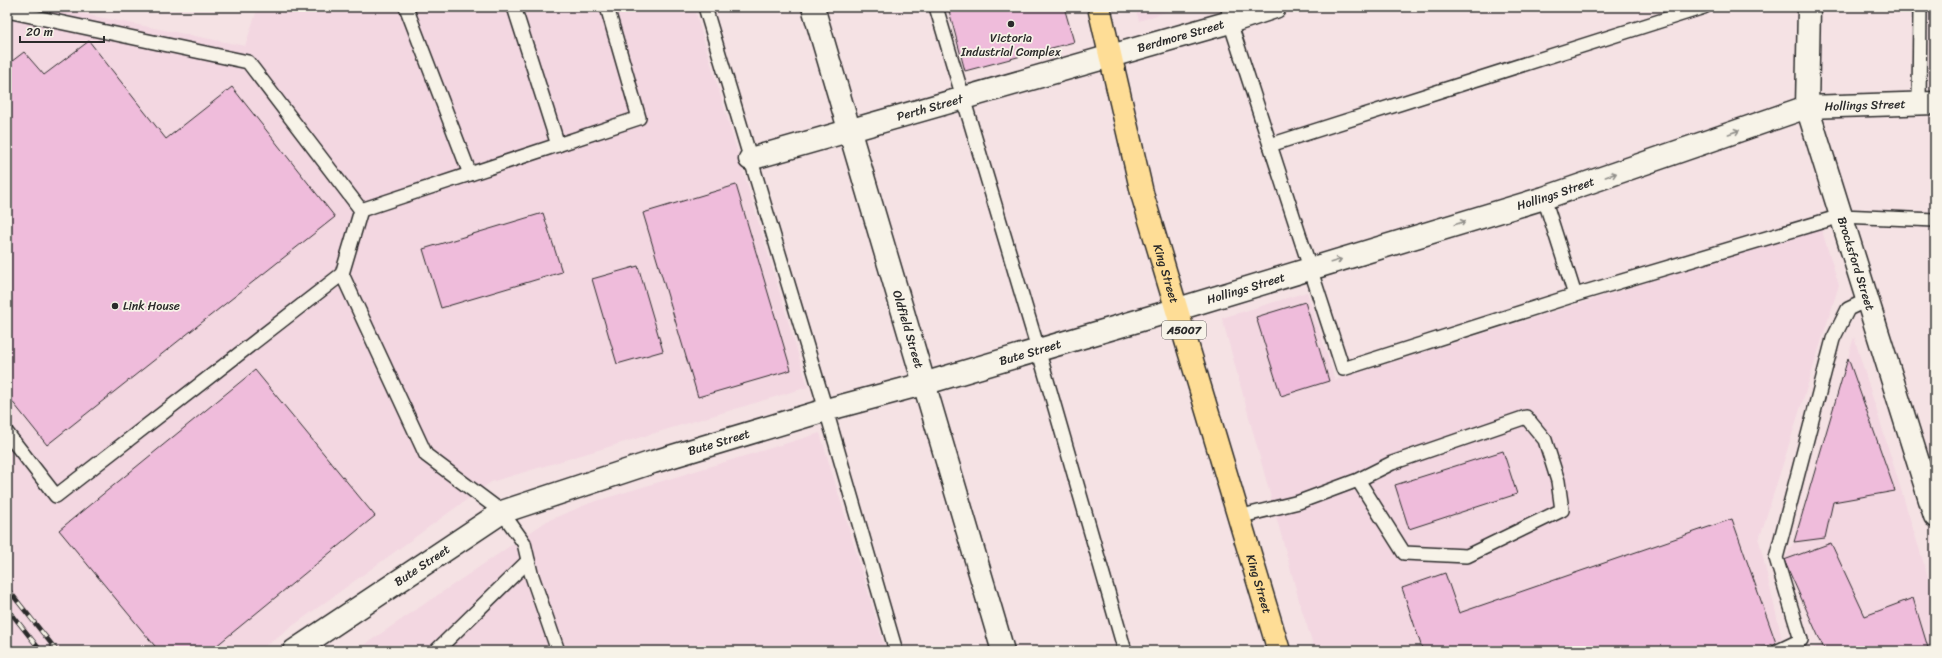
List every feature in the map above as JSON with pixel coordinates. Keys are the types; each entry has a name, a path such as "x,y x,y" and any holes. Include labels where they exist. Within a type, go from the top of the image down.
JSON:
{"main road":[{"name":"King Street","path":"1099,7 1144,197 1279,651"}],"street":[{"name":"Oldfield Street","path":"813,7 1003,651"},
{"name":"Berdmore Street","path":"1110,56 1229,14 1275,7"},
{"name":"Brocksford Street","path":"1809,7 1807,107 1935,516"},
{"name":"Perth Street","path":"750,159 1110,56"},
{"name":"Hollings Street","path":"1178,309 1544,198 1807,107 1927,103"},
{"name":"Bute Street","path":"294,651 502,512 653,462 826,410 923,384 1178,309"}],"lane":[{"path":"406,7 470,174"},
{"path":"514,7 558,145"},
{"path":"361,210 639,118 607,7"},
{"path":"705,7 826,410 896,651"},
{"path":"936,7 1038,349 1125,651"},
{"path":"1270,145 1704,7"},
{"path":"1920,7 1927,103"},
{"path":"7,11 248,62 361,210"},
{"path":"1229,14 1343,369 1576,295 1841,216 1935,220"},
{"path":"1544,198 1576,295"},
{"path":"7,433 56,496 342,274 361,210"},
{"path":"342,274 426,455 502,512 524,543 528,561 558,651"},
{"path":"1778,651 1801,640 1776,558 1833,339 1848,309 1867,300"},
{"path":"1238,517 1300,502 1358,480 1392,463 1526,417 1545,440 1558,481 1562,510 1467,556 1404,553 1358,480"},
{"path":"436,651 528,561"}],"shaded area":[{"path":"7,7 48,7 245,46 258,7 694,7 808,387 491,482 258,651 7,651"},
{"path":"1135,7 1181,7 1139,21"},
{"path":"1821,228 1839,285 1759,540 1782,639 1756,651 1315,651 1300,604 1222,318 1307,292 1335,380"},
{"path":"1854,337 1935,600 1935,651 1807,651 1821,644 1784,560 1794,542"},
{"path":"820,433 886,651 355,651 547,521 590,503"}],"building":[{"name":"Victoria Industrial Complex","path":"948,7 1064,7 1074,42 965,71"},
{"name":"Link House","path":"89,41 166,139 232,87 335,217 47,445 7,395 7,65 24,52 44,75"},
{"path":"736,185 791,370 698,397 643,213"},
{"path":"543,213 562,272 441,308 423,249"},
{"path":"638,266 663,351 617,364 592,279"},
{"path":"1305,302 1329,381 1281,396 1256,317"},
{"path":"1848,358 1895,491 1833,502 1825,538 1794,542"},
{"path":"255,370 375,516 210,651 159,651 59,530"},
{"path":"1503,451 1517,494 1409,529 1395,485"},
{"path":"1732,519 1776,643 1753,651 1412,651 1422,648 1402,588 1445,573 1459,613"},
{"path":"1831,543 1865,616 1913,598 1929,651 1825,651 1784,560"}],"railway":[{"path":"7,588 57,651"},
{"path":"7,608 41,651"}],"place":[{"name":"Victoria Industrial Complex","path":"1011,24"},
{"name":"Link House","path":"115,306"}]}
